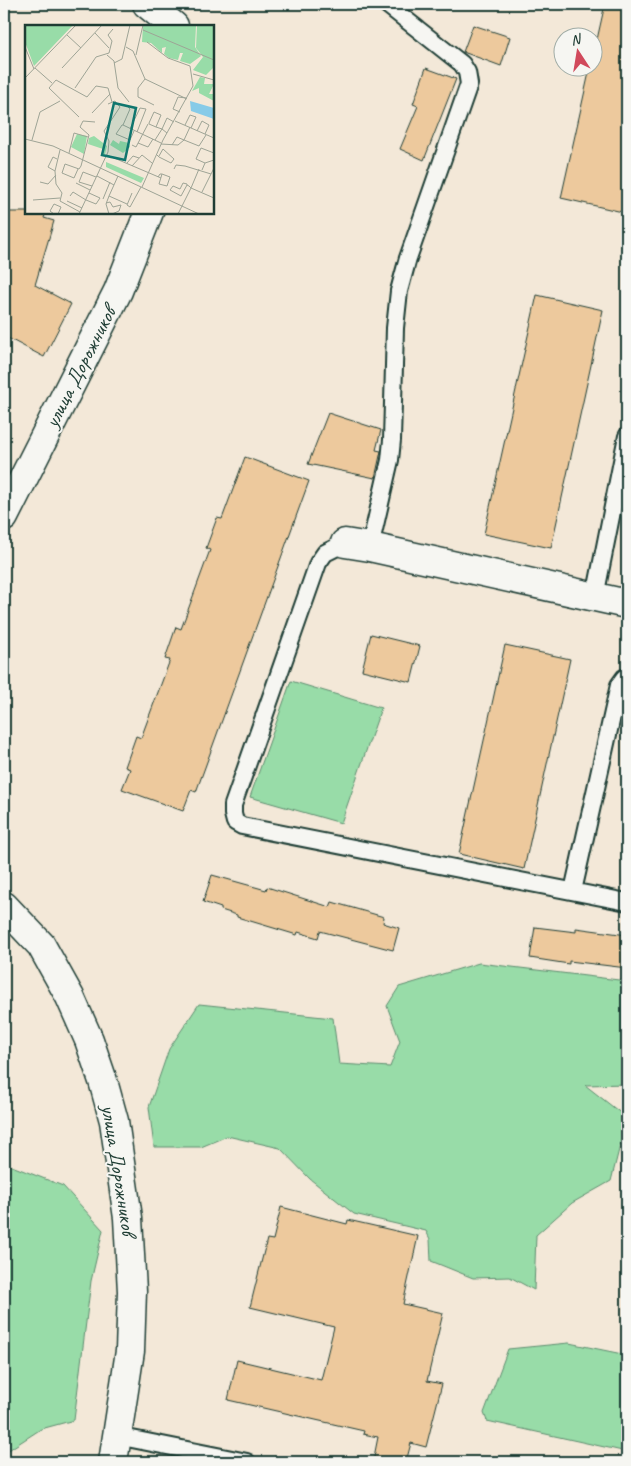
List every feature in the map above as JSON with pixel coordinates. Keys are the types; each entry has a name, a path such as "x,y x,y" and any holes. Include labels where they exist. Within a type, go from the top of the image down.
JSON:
{"street":[{"path":"147,4 173,25"},
{"name":"улица Дорожников","path":"4,517 118,291 147,214"},
{"path":"358,545 627,604"},
{"name":"улица Дорожников","path":"4,906 41,946 70,997 89,1040 114,1121 128,1218 132,1291 130,1351 115,1449"}],"lane":[{"path":"386,4 462,64 467,72 468,84 408,258 399,291 395,328 390,460 358,545 325,553 318,563 233,805 235,822 242,826 627,902"},
{"path":"595,596 627,436"},
{"path":"574,891 619,685 624,678 627,678"},
{"path":"115,1449 247,1462"}],"green space":[{"path":"291,681 381,708 341,823 250,797"},
{"path":"479,963 627,981 627,1084 585,1085 627,1118 611,1181 572,1203 536,1235 534,1290 510,1277 473,1278 431,1261 430,1239 426,1231 354,1214 310,1179 280,1148 227,1136 201,1147 154,1147 149,1107 169,1049 199,1004 333,1018 339,1064 390,1067 400,1041 387,1006 399,987"},
{"path":"4,1163 63,1186 103,1230 91,1281 74,1420 41,1429 4,1453"},
{"path":"569,1343 627,1355 627,1452 487,1421 484,1413 508,1349"}],"building":[{"path":"605,4 627,4 627,213 561,198 588,78 604,78 604,28 600,28"},
{"path":"473,25 510,37 501,66 463,52"},
{"path":"426,68 456,79 424,160 400,149 418,106 413,104"},
{"path":"4,212 45,214 44,218 54,221 35,285 71,304 44,357 4,336"},
{"path":"537,295 603,310 551,548 484,534"},
{"path":"328,413 381,430 376,450 381,451 375,478 308,464"},
{"path":"245,457 309,481 196,792 191,790 183,811 122,789 130,769 125,767 136,736 141,738 170,660 165,659 176,627 181,629 210,550 206,548 217,518 222,519"},
{"path":"371,634 420,646 411,682 362,670"},
{"path":"505,645 570,659 524,869 459,854"},
{"path":"212,875 266,890 267,887 330,907 332,902 384,917 383,923 399,928 393,950 320,931 318,938 298,932 297,935 237,917 237,915 203,902"},
{"path":"535,927 576,932 576,928 627,935 627,968 569,961 569,964 530,958"},
{"path":"281,1207 347,1224 348,1220 418,1236 403,1304 443,1313 427,1381 442,1384 426,1447 411,1443 406,1462 373,1462 378,1437 363,1434 364,1431 228,1400 237,1360 321,1380 334,1327 250,1307 267,1239 273,1240"}]}
